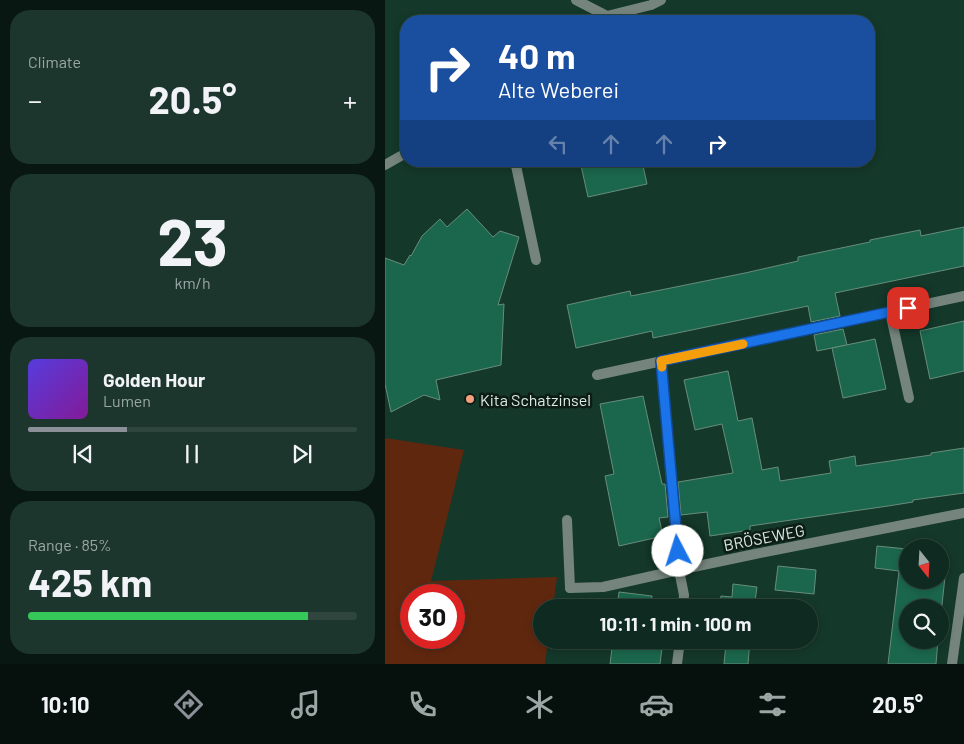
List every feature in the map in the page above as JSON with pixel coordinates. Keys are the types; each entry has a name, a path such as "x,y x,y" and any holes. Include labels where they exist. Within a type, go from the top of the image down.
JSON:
{"street":[{"path":"576,0 600,15"},
{"path":"616,15 651,5 661,0"},
{"path":"385,165 400,157"},
{"path":"516,167 536,260"},
{"path":"597,375 964,296"},
{"path":"890,312 909,398"},
{"path":"661,361 679,570 684,599"},
{"name":"BRÖSEWEG","path":"567,520 570,588 603,587 964,513"},
{"path":"951,664 964,578"},
{"path":"677,664 679,649"}],"shaded area":[{"path":"385,438 464,450 431,581 557,577 554,599 533,599 533,649 547,649 545,664 385,664"}],"building":[{"path":"581,167 643,167 647,184 588,197"},
{"path":"467,209 493,237 500,231 519,237 498,305 504,304 501,365 436,380 440,400 424,395 391,412 385,384 385,258 404,265 422,236 440,219 447,227"},
{"path":"964,227 964,266 835,293 840,316 811,322 808,306 653,338 652,331 576,348 567,305 630,291 631,296 745,273 798,261 798,257 920,230 921,236"},
{"path":"964,321 964,371 930,379 920,331"},
{"path":"843,329 847,345 817,351 814,335"},
{"path":"875,339 886,389 843,398 832,348"},
{"path":"728,371 738,421 752,418 762,470 778,467 780,481 831,473 829,461 855,456 856,466 964,448 964,493 750,526 750,530 710,536 707,512 681,515 678,482 733,473 722,424 695,430 684,380"},
{"path":"643,396 662,484 665,484 668,517 659,518 663,536 619,546 605,476 614,474 600,404"},
{"path":"877,546 899,548 899,571 875,568"},
{"path":"778,566 816,570 814,594 775,590"},
{"path":"899,571 899,589 944,589 943,599 899,599 899,649 937,649 936,664 888,664"},
{"path":"733,584 757,587 755,599 720,599 721,596 732,597"},
{"path":"619,592 652,596 652,599 618,599"},
{"path":"612,649 662,649 660,664 610,664"},
{"path":"726,649 749,649 748,664 724,664"}],"slow traffic":[{"path":"662,367 661,361 743,344"}],"place":[{"name":"Kita Schatzinsel","path":"470,399"}],"route":[{"path":"678,551 661,361 908,308"}]}
